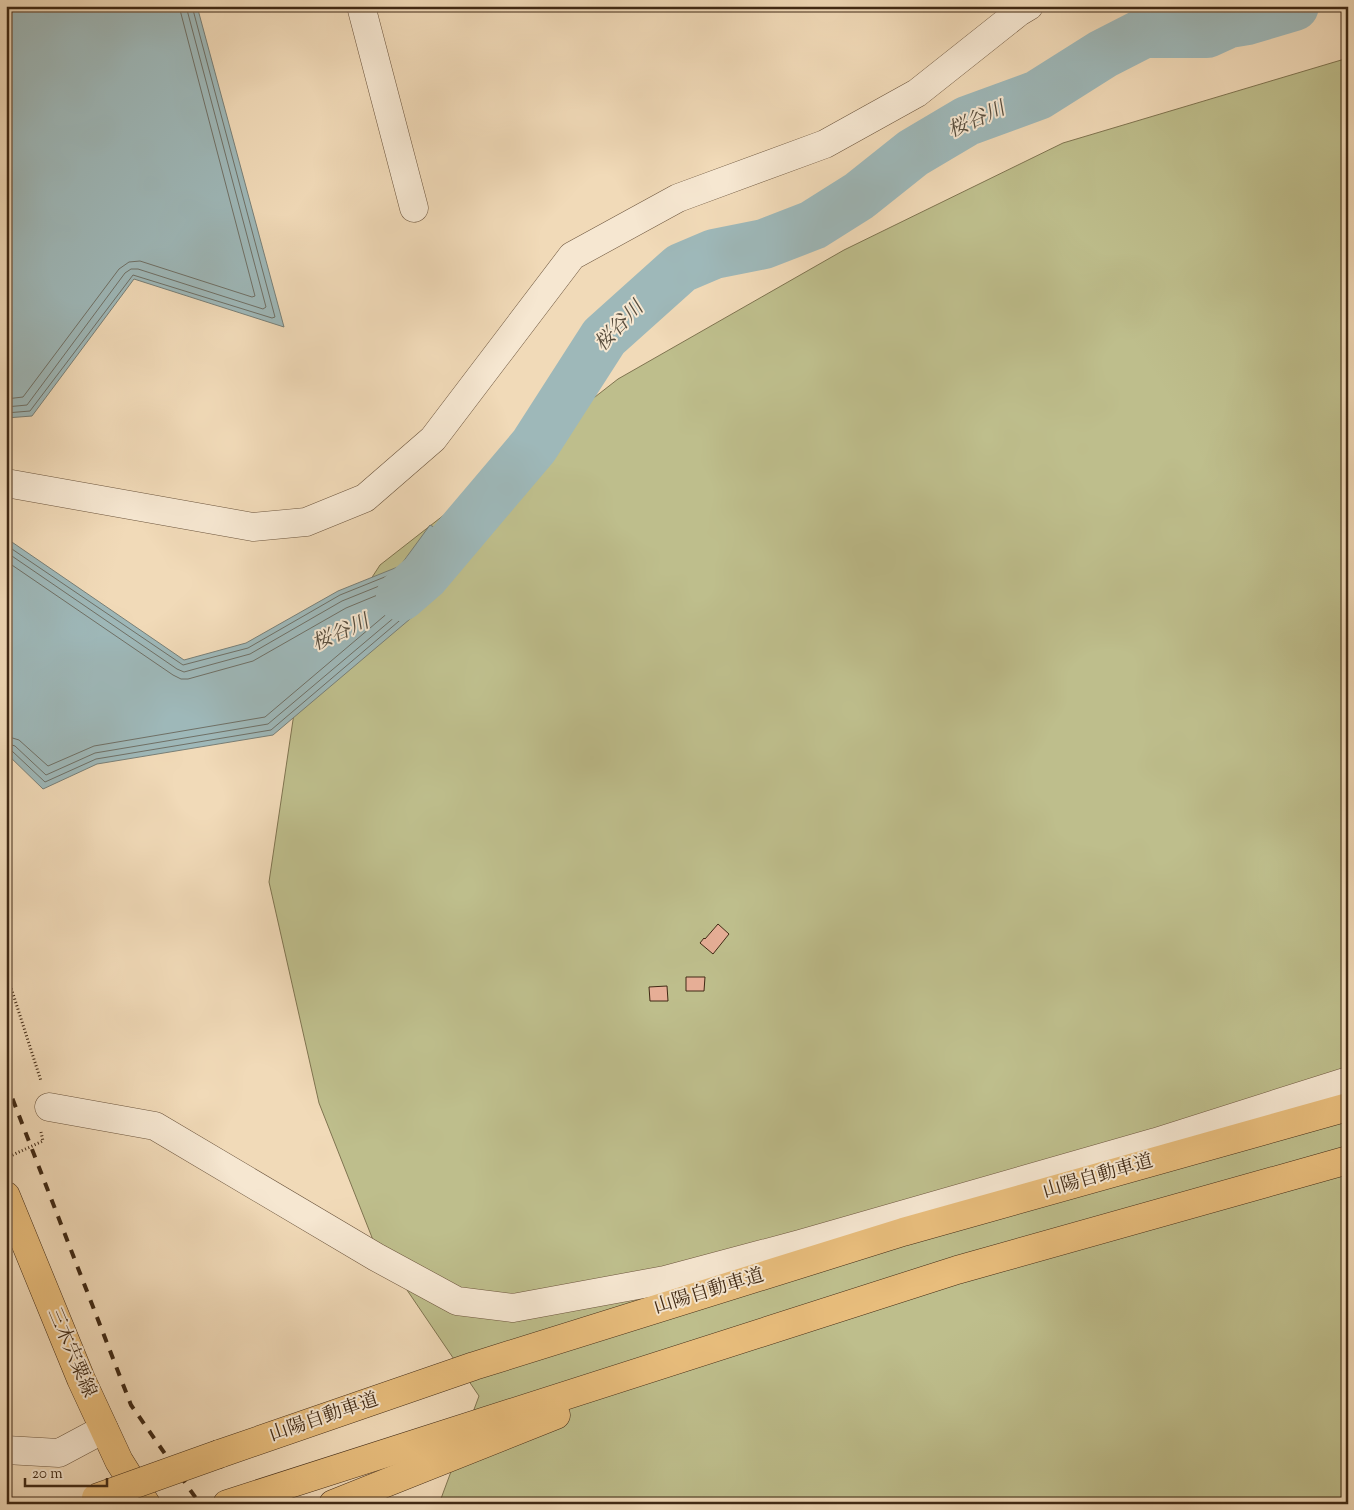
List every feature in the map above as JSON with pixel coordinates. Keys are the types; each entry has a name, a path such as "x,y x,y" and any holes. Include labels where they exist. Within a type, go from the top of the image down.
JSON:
{"main road":[{"name":"山陽自動車道","path":"88,1501 474,1366 903,1232 1348,1107"},
{"path":"234,1501 957,1270 1348,1160"},
{"name":"三木宍粟線","path":"6,1196 81,1379 119,1461 146,1504"},
{"path":"334,1504 750,1337"}],"street":[{"path":"361,6 414,208"},
{"path":"6,483 253,527 306,522 365,498 433,439 572,256 678,198 825,144 917,93 1029,6"},
{"path":"49,1107 155,1126 376,1257 457,1301 513,1308 666,1280 800,1244 1156,1142 1348,1081"},
{"path":"6,1450 59,1453 104,1429"}],"path":[{"path":"6,972 49,1107 39,1120 43,1141 6,1158"}],"green space":[{"path":"1348,58 1348,1504 439,1504 479,1396 373,1240 319,1103 269,882 297,693 380,565 618,379 844,250 1063,143"}],"water":[{"path":"6,6 197,6 284,327 134,279 32,416 6,418"},
{"path":"430,525 449,535 449,578 436,597 273,735 97,764 43,789 6,753 6,538 184,660 246,643 338,591 400,566"}],"building":[{"path":"718,924 729,934 713,954 700,943"},
{"path":"686,977 705,977 704,991 686,991"},
{"path":"667,986 668,1001 650,1001 649,987"}],"waterway":[{"name":"桜谷川","path":"401,596 424,576 534,446 604,337 681,268 714,254 764,244 813,225 859,196 913,153 967,121 1038,95 1103,54 1144,33 1207,33 1229,23 1247,20 1294,6"}],"railway":[{"path":"6,1082 131,1405 200,1504"}]}
